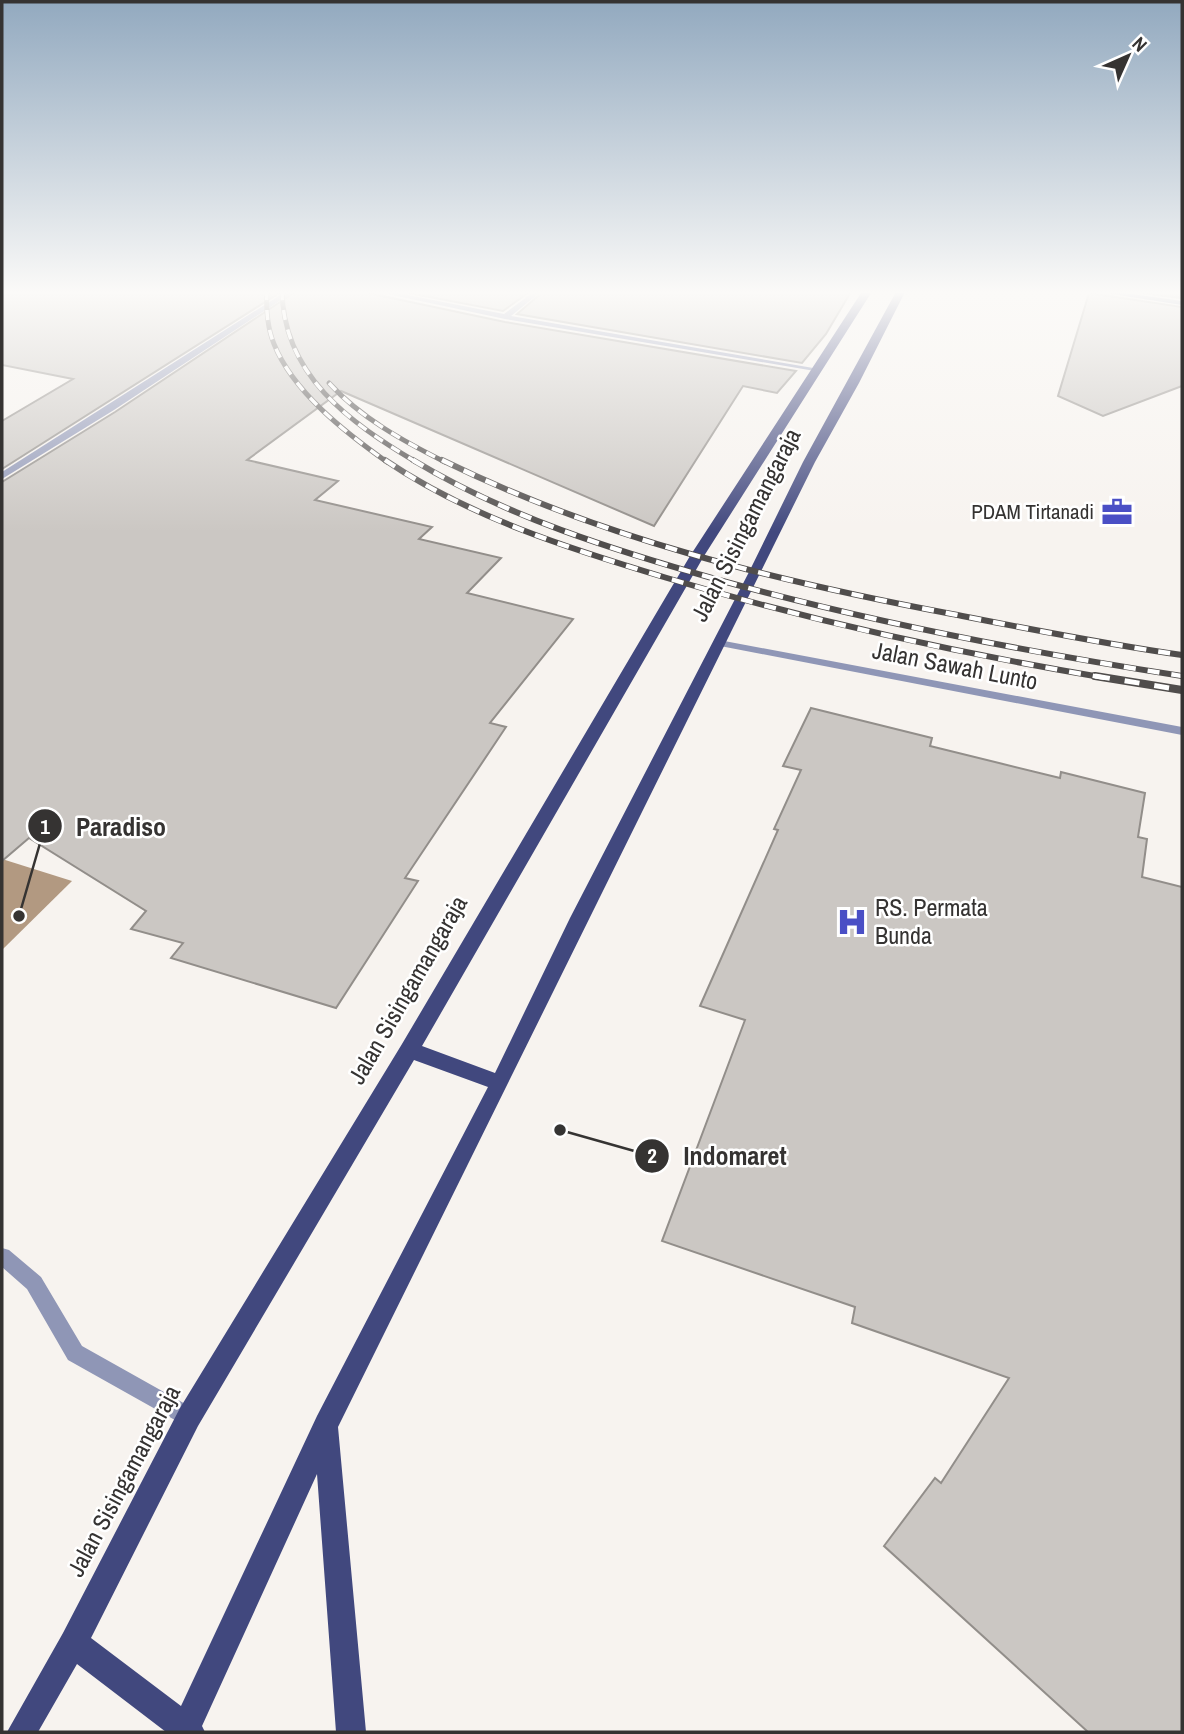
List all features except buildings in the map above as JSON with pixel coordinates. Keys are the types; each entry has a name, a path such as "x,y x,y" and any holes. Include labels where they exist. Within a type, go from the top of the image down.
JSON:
{"main road":[{"name":"Jalan Sisingamangaraja","path":"22,1732 73,1643 189,1417 409,1050 697,556 814,371"},
{"name":"Jalan Sisingamangaraja","path":"186,1731 326,1425 500,1083 579,918 809,462 860,371"},
{"path":"409,1050 500,1083"},
{"path":"326,1425 351,1732"},
{"path":"73,1643 186,1731"}],"street":[{"path":"2,475 168,371"},
{"name":"Jalan Sawah Lunto","path":"719,643 1182,731"},
{"path":"2,1256 34,1283 75,1353 189,1417"}],"shaded area":[{"path":"2,859 72,881 2,950"}],"railway":[{"path":"289,371 307,395 338,425 387,462"},
{"path":"307,371 324,393 344,412 416,462"},
{"path":"329,383 369,418 445,462"},
{"path":"385,460 451,498 521,530 667,578 885,635 1106,678"},
{"path":"413,460 486,499 523,515 600,544 719,580 949,635 1182,676"},
{"path":"442,460 565,513 628,535 756,572 886,601 1182,655"},
{"path":"1095,676 1182,690"}],"place":[{"name":"PDAM Tirtanadi","path":"1117,512"},
{"name":"Paradiso","path":"19,916"},
{"name":"RS. Permata Bunda","path":"852,922"},
{"name":"Indomaret","path":"560,1130"}]}
